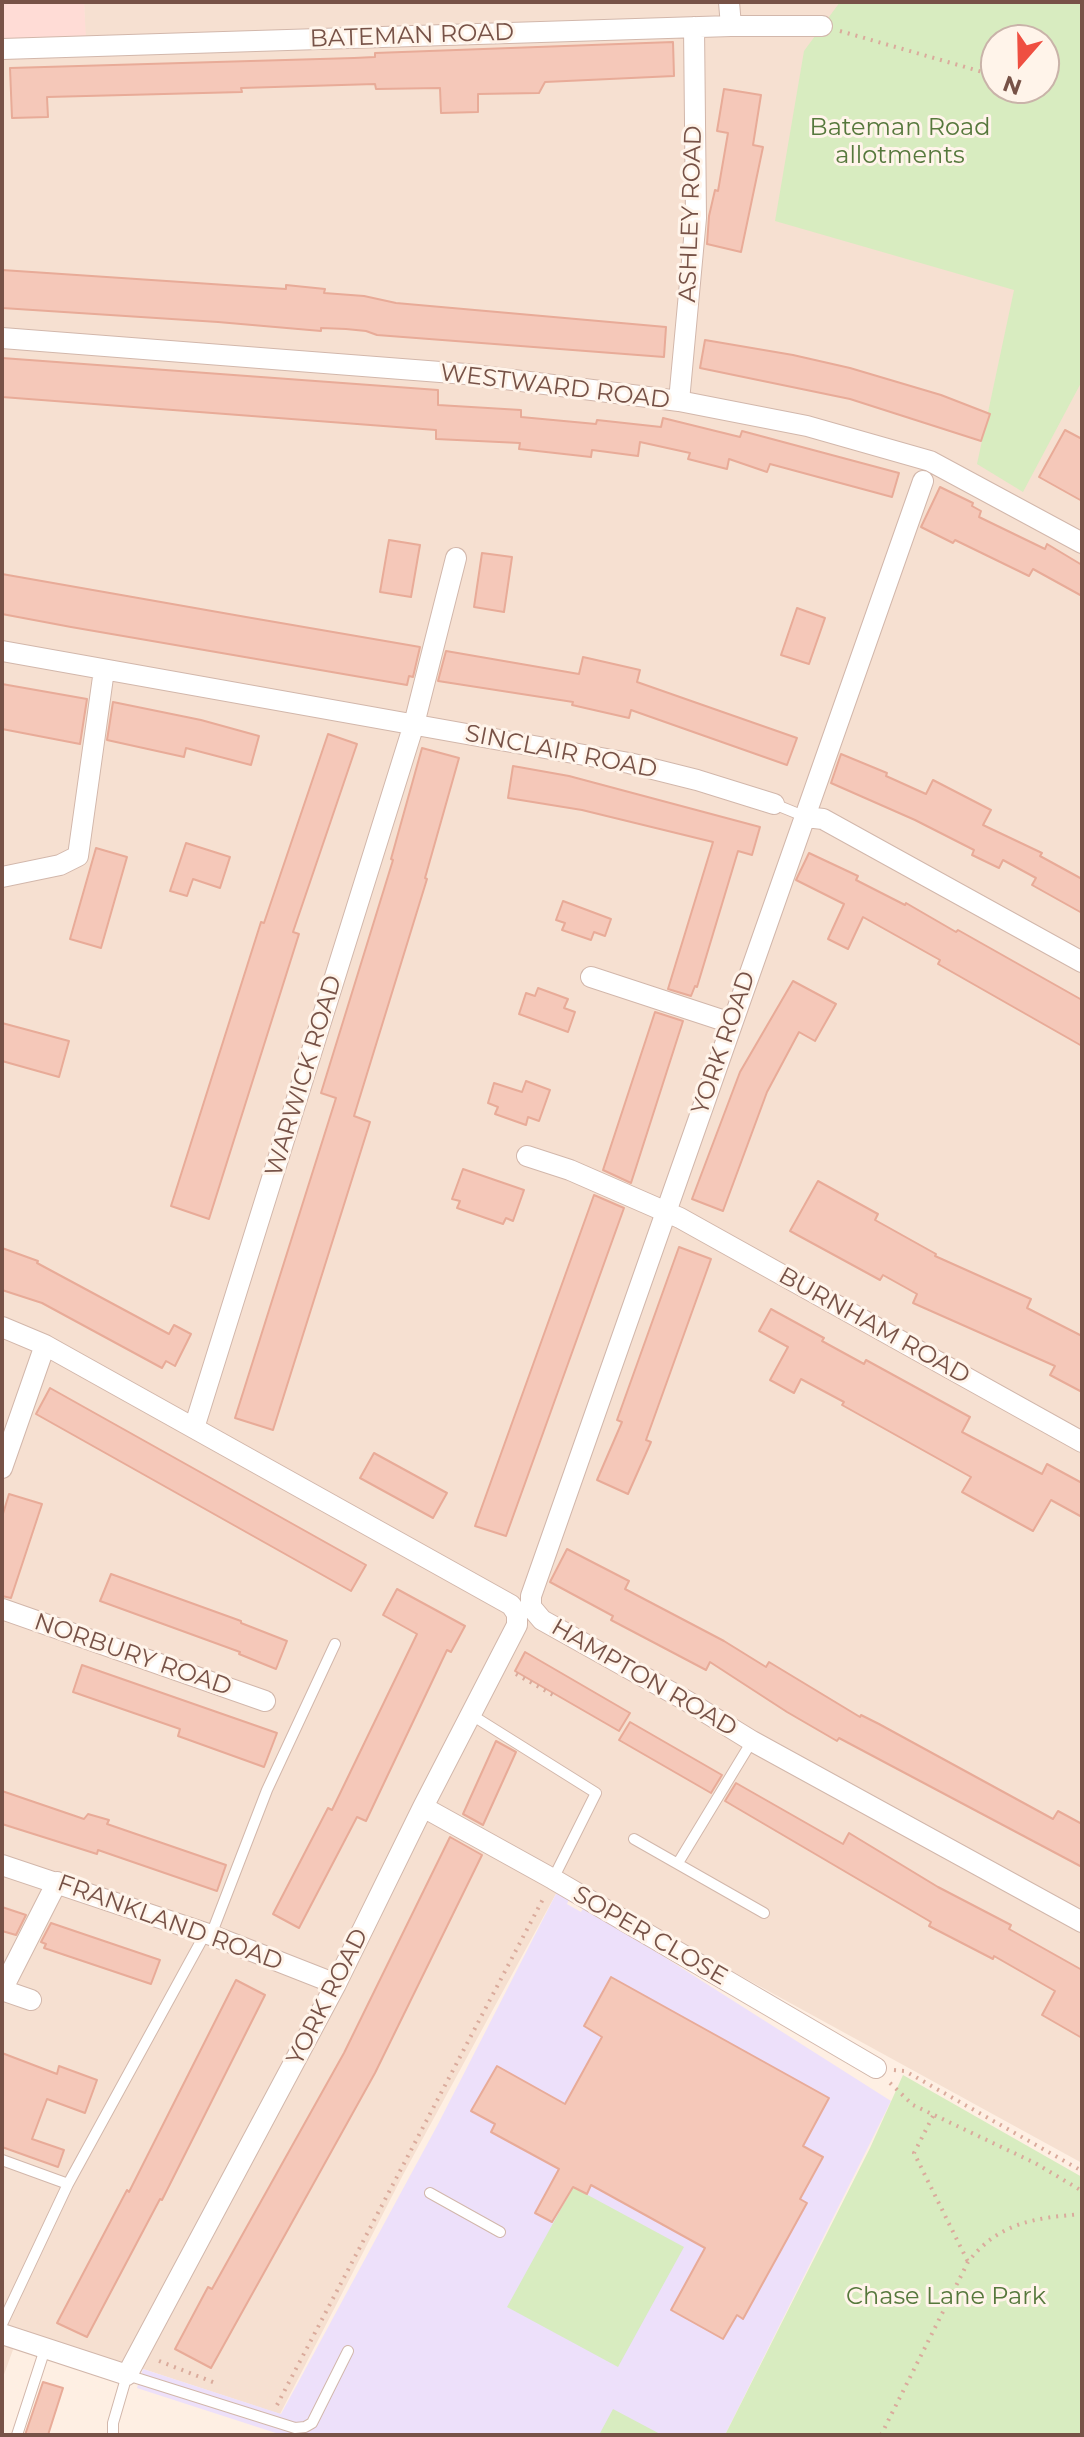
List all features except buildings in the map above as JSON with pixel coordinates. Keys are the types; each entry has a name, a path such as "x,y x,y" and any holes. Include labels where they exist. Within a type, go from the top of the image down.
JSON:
{"street":[{"path":"729,2 731,26"},
{"name":"BATEMAN ROAD","path":"2,49 694,27 822,26"},
{"name":"ASHLEY ROAD","path":"679,401 696,218 694,27"},
{"name":"WESTWARD ROAD","path":"2,338 466,374 679,401 807,426 930,461 1082,543"},
{"name":"YORK ROAD","path":"127,2375 336,1984 531,1596 923,481"},
{"name":"WARWICK ROAD","path":"194,1428 414,724 456,558"},
{"name":"SINCLAIR ROAD","path":"2,651 629,763 774,804"},
{"path":"2,877 60,865 78,856 104,670"},
{"name":"SINCLAIR ROAD","path":"806,817 823,819 1082,962"},
{"path":"591,977 731,1023"},
{"name":"BURNHAM ROAD","path":"527,1156 570,1170 666,1211 1082,1442"},
{"name":"HAMPTON ROAD","path":"2,1327 45,1345 1082,1922"},
{"path":"2,1468 45,1345"},
{"name":"NORBURY ROAD","path":"2,1609 265,1701"},
{"name":"SOPER CLOSE","path":"423,1807 553,1879 876,2068"},
{"name":"FRANKLAND ROAD","path":"2,1865 208,1934 336,1984"},
{"path":"31,2000 2,1990 57,1882"},
{"path":"2,2334 127,2375"}],"lane":[{"name":"SINCLAIR ROAD","path":"774,804 806,817"},
{"path":"2,2324 68,2184 208,1934 267,1790 335,1644"},
{"path":"470,1714 596,1793 553,1879"},
{"path":"678,1863 752,1741"},
{"path":"634,1839 764,1913"},
{"path":"2,2160 68,2184"},
{"path":"430,2193 500,2232"},
{"path":"17,2435 45,2349"},
{"path":"113,2435 113,2423 127,2375 295,2428 305,2427 312,2423 348,2351"}],"path":[{"path":"822,26 980,71"},
{"path":"497,1664 555,1696"},
{"path":"276,2407 553,1879"},
{"path":"876,2068 913,2105 1035,2163 1082,2191"},
{"path":"905,2071 1082,2171"},
{"path":"933,2116 914,2153 968,2262"},
{"path":"881,2435 968,2262 978,2249 1008,2228 1035,2219 1082,2214"},
{"path":"138,2353 221,2385"}],"shaded area":[{"path":"2,2 84,2 86,38 2,53"},
{"path":"84,2 1082,2 1082,2163 564,1879 404,2173 280,2414 119,2361 111,2378 14,2347 2,2380 2,53 85,39"},
{"path":"558,1890 570,1897 567,1904 581,1912 584,1906 891,2101 725,2435 282,2435 137,2388 143,2369 281,2414 437,2126"}],"green space":[{"name":"Bateman Road allotments","path":"840,2 1082,2 1082,381 1023,492 977,464 1014,290 775,221 804,51"},
{"name":"Chase Lane Park","path":"903,2075 1082,2177 1082,2435 725,2435 870,2148"},
{"path":"573,2187 684,2247 618,2367 507,2307"},
{"path":"613,2409 662,2435 599,2435"}]}
